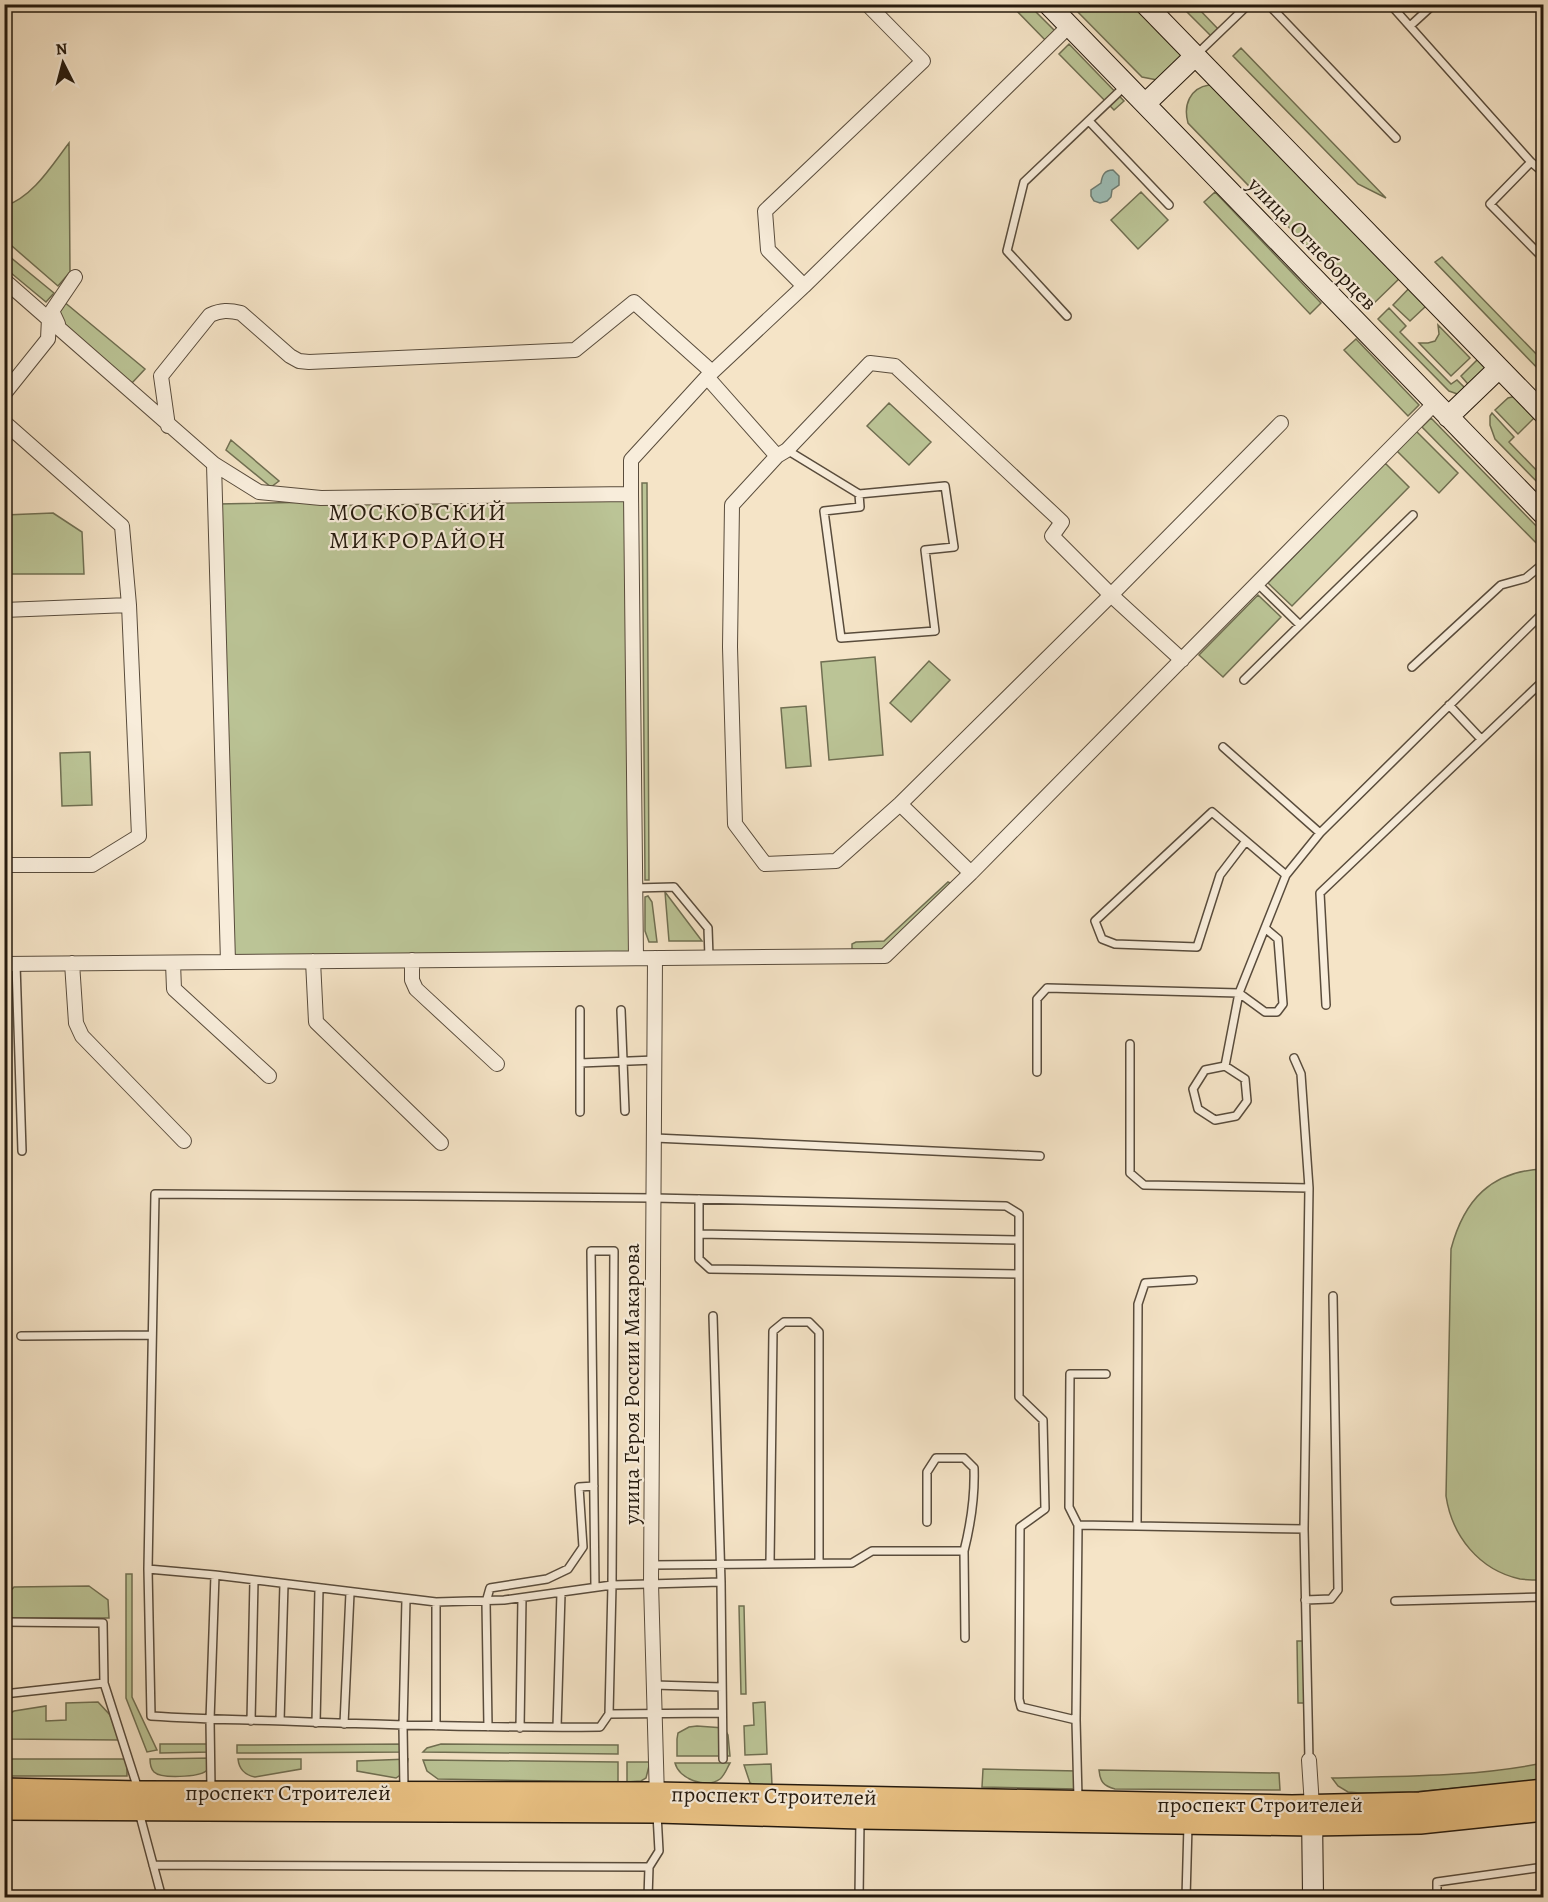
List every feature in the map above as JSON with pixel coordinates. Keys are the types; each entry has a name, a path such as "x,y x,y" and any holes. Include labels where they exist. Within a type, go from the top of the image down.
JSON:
{"main road":[{"name":"улица Огнеборцев","path":"1048,4 1544,515"},
{"name":"улица Огнеборцев","path":"1145,4 1544,414"},
{"path":"1145,104 1195,56"},
{"path":"1442,410 1499,368"},
{"name":"проспект Строителей","path":"4,1789 139,1801 211,1791 404,1792 657,1802 860,1818 1188,1823 1312,1815 1544,1790"},
{"name":"проспект Строителей","path":"4,1809 139,1801 1078,1802 1420,1823 1544,1810"},
{"path":"1312,1815 1313,1898"}],"street":[{"path":"804,286 768,250 765,211 922,61 867,4"},
{"path":"636,958 631,460 710,374 804,286 1070,26"},
{"path":"4,394 48,339 54,322 52,311 75,277"},
{"path":"4,280 54,322 168,426 214,464 259,492 321,498 631,494"},
{"path":"168,426 161,376 210,315 220,310 241,313 290,356 299,361 309,362 575,350 634,302 710,374 782,453"},
{"path":"1182,660 1111,595 1052,536 1062,522 895,366 870,363 732,506 730,647 735,824 765,864 836,861 900,804 1111,595 1281,423"},
{"path":"10,964 885,956 971,873 1257,584 1442,410"},
{"path":"4,422 122,526 129,605 139,836 92,865 4,865"},
{"path":"214,464 228,962"},
{"path":"4,610 129,605"},
{"path":"900,804 971,873"},
{"name":"улица Героя России Макарова","path":"656,958 651,1583 657,1802"},
{"path":"412,960 412,980 416,989 497,1064"},
{"path":"313,961 316,1022 441,1143"},
{"path":"72,963 76,1023 82,1036 184,1141"},
{"path":"172,963 174,989 269,1076"},
{"path":"1309,1760 1312,1815"}],"lane":[{"path":"1195,56 1249,4"},
{"path":"1268,4 1396,138"},
{"path":"1390,4 1531,162 1544,173"},
{"path":"1410,26 1434,4"},
{"path":"1067,316 1007,251 1024,182 1126,85"},
{"path":"1089,121 1169,205"},
{"path":"1531,162 1490,204 1544,259"},
{"path":"782,453 859,494 945,486 954,547 925,550 935,631 841,638 824,511 860,507 859,494"},
{"path":"1244,680 1413,515"},
{"path":"1412,667 1500,585 1526,578 1544,563"},
{"path":"1257,584 1300,625"},
{"path":"1225,1066 1239,993 1286,875 1320,833 1544,612"},
{"path":"1326,1005 1320,893 1544,680"},
{"path":"1449,705 1481,740"},
{"path":"1223,747 1320,833"},
{"path":"1246,841 1220,875 1197,947 1115,944 1102,939 1095,921 1212,812 1286,875"},
{"path":"635,888 674,887 708,928 709,957"},
{"path":"1037,1072 1037,999 1047,988 1239,993 1265,1012 1277,1012 1283,1004 1278,939 1264,928"},
{"path":"10,964 22,1151"},
{"path":"580,1010 580,1112"},
{"path":"621,1010 625,1112"},
{"path":"1130,1044 1130,1173 1144,1185 1309,1188"},
{"path":"1294,1059 1301,1074 1309,1188 1304,1528 1309,1760"},
{"path":"580,1063 655,1060"},
{"path":"1225,1066 1245,1079 1247,1101 1236,1116 1215,1120 1198,1109 1193,1089 1205,1070 1225,1066"},
{"path":"655,1138 1040,1156"},
{"path":"595,1587 591,1251 615,1251 609,1714 600,1727 403,1726 151,1716 148,1569 155,1194 654,1198 1006,1206 1019,1214 1019,1398 1043,1419 1045,1509 1020,1527 1019,1699 1021,1707 1076,1720"},
{"path":"699,1199 699,1259 710,1269 1019,1274"},
{"path":"699,1234 1019,1240"},
{"path":"1137,1526 1138,1304 1145,1283 1192,1280"},
{"path":"1305,1600 1331,1599 1338,1590 1333,1296"},
{"path":"713,1316 721,1582 723,1759"},
{"path":"770,1563 773,1331 784,1322 808,1322 819,1332 819,1563"},
{"path":"21,1336 152,1335"},
{"path":"1078,1802 1076,1720 1078,1525 1069,1507 1070,1374 1106,1374"},
{"path":"927,1522 927,1472 936,1458 964,1458 974,1468 975,1492 964,1551 965,1638"},
{"path":"488,1727 486,1602 489,1588 547,1579 568,1569 583,1547 579,1486 594,1486"},
{"path":"1078,1525 1304,1528"},
{"path":"651,1565 852,1563 872,1551 964,1551"},
{"path":"148,1569 436,1602 486,1602 612,1585 721,1582"},
{"path":"211,1791 210,1720 215,1575"},
{"path":"251,1721 254,1580"},
{"path":"280,1721 284,1584"},
{"path":"316,1723 319,1588"},
{"path":"344,1724 350,1593"},
{"path":"557,1727 561,1593"},
{"path":"1395,1601 1544,1597"},
{"path":"520,1728 522,1598"},
{"path":"404,1792 406,1599"},
{"path":"436,1602 436,1726"},
{"path":"4,1622 103,1623 104,1683 139,1801 162,1898"},
{"path":"4,1694 104,1683"},
{"path":"654,1685 722,1687"},
{"path":"609,1714 722,1713"},
{"path":"648,1898 649,1868 659,1851 657,1802"},
{"path":"859,1898 860,1818"},
{"path":"1186,1898 1188,1823"},
{"path":"153,1865 649,1868"},
{"path":"1437,1898 1437,1882 1544,1867"}],"green space":[{"path":"1011,5 1029,5 1056,32 1047,42"},
{"path":"1071,5 1140,5 1184,57 1157,80 1142,77"},
{"path":"1180,5 1195,5 1220,31 1213,38"},
{"path":"1069,44 1124,101 1114,110 1059,54"},
{"path":"1241,48 1386,198 1358,184 1233,56"},
{"path":"1216,85 1404,274 1368,309 1188,123 1186,110 1190,98 1197,90"},
{"path":"69,143 70,272 58,286 5,240 5,206 15,202 33,188"},
{"path":"1141,192 1168,220 1138,249 1111,220"},
{"path":"1215,192 1321,303 1310,314 1204,202"},
{"path":"4,252 54,293 46,302 5,268"},
{"path":"1442,257 1543,361 1543,374 1435,262"},
{"path":"1414,283 1490,363 1473,390 1461,376 1478,359 1426,306 1410,321 1393,305"},
{"path":"63,301 145,369 132,383 60,322 56,310"},
{"path":"1389,308 1406,326 1400,332 1451,384 1457,380 1469,392 1460,395 1449,391 1378,319"},
{"path":"1438,325 1470,358 1451,376 1419,343 1435,341 1439,334"},
{"path":"1356,339 1419,405 1408,416 1344,350"},
{"path":"1516,396 1543,414 1543,426 1535,417 1518,434 1495,410 1508,398"},
{"path":"889,403 931,442 909,465 867,426"},
{"path":"1492,413 1514,437 1509,442 1543,477 1543,488 1495,439 1490,425"},
{"path":"1431,418 1543,533 1543,550 1422,427"},
{"path":"1416,431 1458,473 1439,493 1397,451"},
{"path":"231,440 279,481 271,487 226,450"},
{"path":"1385,463 1409,487 1292,606 1268,583"},
{"path":"642,483 647,483 649,880 645,880"},
{"path":"627,496 634,954 231,961 218,504"},
{"path":"53,513 82,532 84,574 5,574 5,515"},
{"path":"1258,595 1281,617 1223,677 1199,655"},
{"path":"875,657 883,755 829,760 821,662"},
{"path":"929,661 950,680 911,722 890,703"},
{"path":"806,706 811,766 786,768 781,708"},
{"path":"90,752 92,805 62,806 60,753"},
{"path":"948,882 952,884 885,949 859,951 852,949 852,944 856,942 884,941"},
{"path":"665,892 702,941 669,941"},
{"path":"648,896 652,902 657,942 649,942 645,931 645,897"},
{"path":"1544,1169 1543,1580 1532,1580 1505,1574 1480,1559 1461,1537 1449,1511 1446,1496 1451,1249 1464,1216 1482,1191 1509,1175"},
{"path":"126,1574 132,1574 132,1697 157,1750 147,1752 126,1698"},
{"path":"89,1586 108,1600 109,1618 5,1618 5,1597 14,1587"},
{"path":"739,1606 744,1606 746,1694 741,1694"},
{"path":"1297,1641 1310,1641 1311,1703 1298,1703"},
{"path":"98,1702 110,1715 119,1740 5,1739 5,1716 14,1711 46,1706 46,1721 66,1720 66,1703"},
{"path":"765,1702 767,1754 745,1755 744,1726 754,1725 753,1703"},
{"path":"689,1727 724,1728 728,1735 730,1756 677,1756 678,1733"},
{"path":"160,1744 212,1744 212,1752 160,1753"},
{"path":"407,1744 407,1752 237,1753 237,1745"},
{"path":"441,1744 618,1745 618,1754 423,1752 427,1748"},
{"path":"213,1758 206,1771 196,1775 180,1776 164,1776 154,1772 150,1761 150,1759"},
{"path":"5,1759 127,1759 127,1776 5,1776"},
{"path":"238,1759 301,1759 301,1769 255,1777 243,1771"},
{"path":"408,1759 406,1771 396,1778 357,1771 357,1761"},
{"path":"423,1760 618,1762 618,1782 438,1779 427,1771"},
{"path":"627,1762 650,1762 646,1778 641,1781 627,1782"},
{"path":"675,1763 730,1763 720,1779 701,1783 687,1778"},
{"path":"1543,1763 1543,1780 1414,1792 1348,1792 1338,1786 1332,1778 1465,1773"},
{"path":"771,1764 772,1785 750,1783 744,1765"},
{"path":"983,1769 1078,1771 1078,1789 982,1787"},
{"path":"1099,1770 1279,1773 1280,1790 1115,1789 1103,1783"}],"water":[{"path":"1113,170 1119,176 1119,185 1112,190 1111,197 1107,201 1100,203 1094,201 1091,190 1101,183 1106,172"}],"district":[{"name":"МОСКОВСКИЙ МИКРОРАЙОН","path":"418,526"}]}
